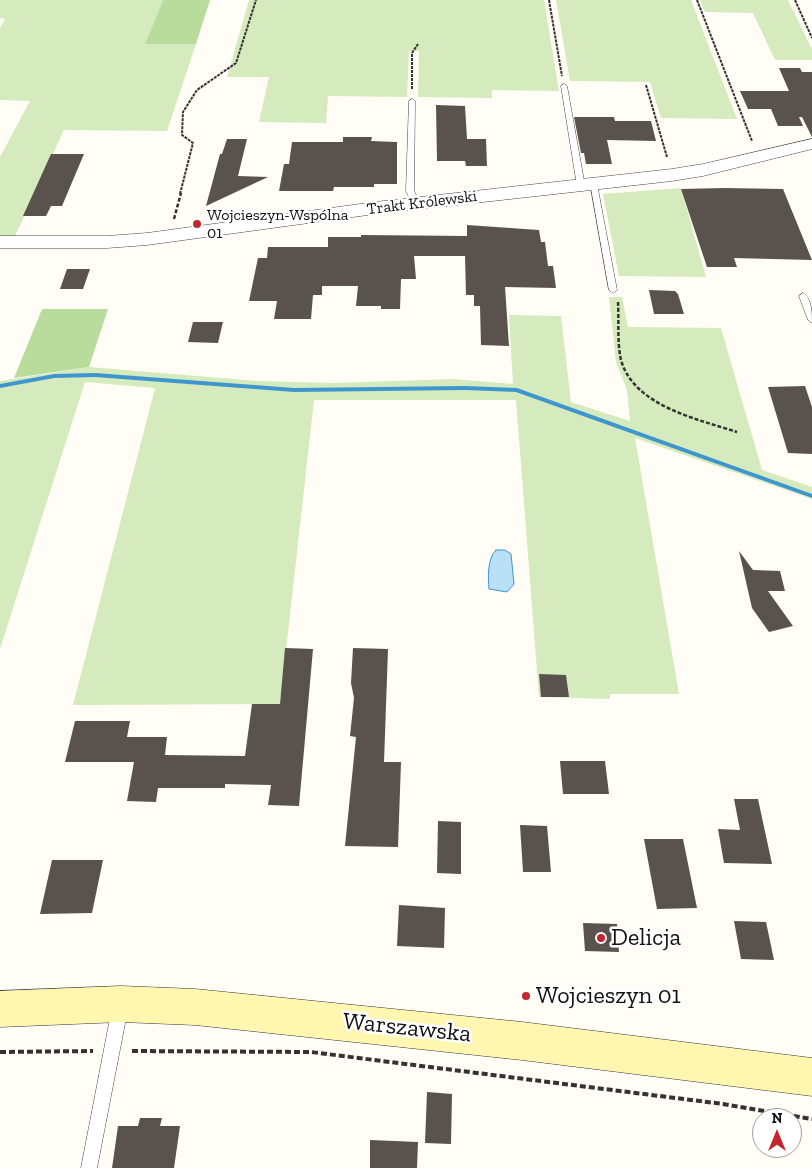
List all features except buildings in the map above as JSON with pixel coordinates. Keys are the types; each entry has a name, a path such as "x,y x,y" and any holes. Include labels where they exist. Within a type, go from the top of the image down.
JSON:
{"main road":[{"name":"Warszawska","path":"0,1009 120,1004 306,1017 522,1041 812,1078"}],"street":[{"name":"Trakt Królewski","path":"0,242 115,242 170,236 416,203 672,175 759,158 812,144"}],"lane":[{"path":"564,86 613,290"},
{"path":"412,101 410,191 416,203"},
{"path":"803,296 812,320"},
{"path":"89,1168 120,1004"}],"path":[{"path":"170,236 193,143 182,135 183,112 196,90 236,63 256,0"},
{"path":"549,0 564,86"},
{"path":"697,0 759,158"},
{"path":"795,0 812,38"},
{"path":"412,101 412,53 418,44"},
{"path":"646,85 672,175"},
{"path":"613,290 620,306 620,359 631,382 669,410 737,432"},
{"path":"0,1052 311,1052 723,1104 812,1119"}],"green space":[{"path":"0,0 163,0 145,44 196,44 167,131 64,130 15,236 0,236 0,157 30,101 0,100 0,28 5,19 0,18"},
{"path":"163,0 210,0 196,44 145,44"},
{"path":"249,0 544,0 559,91 492,90 492,98 418,97 419,51 409,51 407,97 328,96 326,123 259,122 269,77 227,77"},
{"path":"556,0 691,0 737,119 661,118 650,82 570,81"},
{"path":"700,0 788,0 812,49 812,60 775,60 753,13 705,12"},
{"path":"681,188 706,277 619,276 603,194"},
{"path":"609,297 622,297 628,327 721,328 762,470 812,487 812,499 635,438 679,694 610,694 610,699 539,697 516,400 314,400 280,704 73,705 155,388 85,382 0,649 0,381 89,367 258,381 333,383 453,379 513,384 509,315 561,316 571,402 630,421 627,390 616,362"},
{"path":"42,309 108,309 89,367 14,378"}],"water":[{"path":"496,550 505,550 511,554 514,584 507,592 489,589 488,574 491,558"}],"waterway":[{"path":"0,386 54,376 95,375 294,390 465,388 517,390 812,496"}],"place":[{"name":"Wojcieszyn-Wspólna 01","path":"197,224"},
{"name":"Delicja","path":"601,938"},
{"name":"Wojcieszyn 01","path":"526,996"}]}
